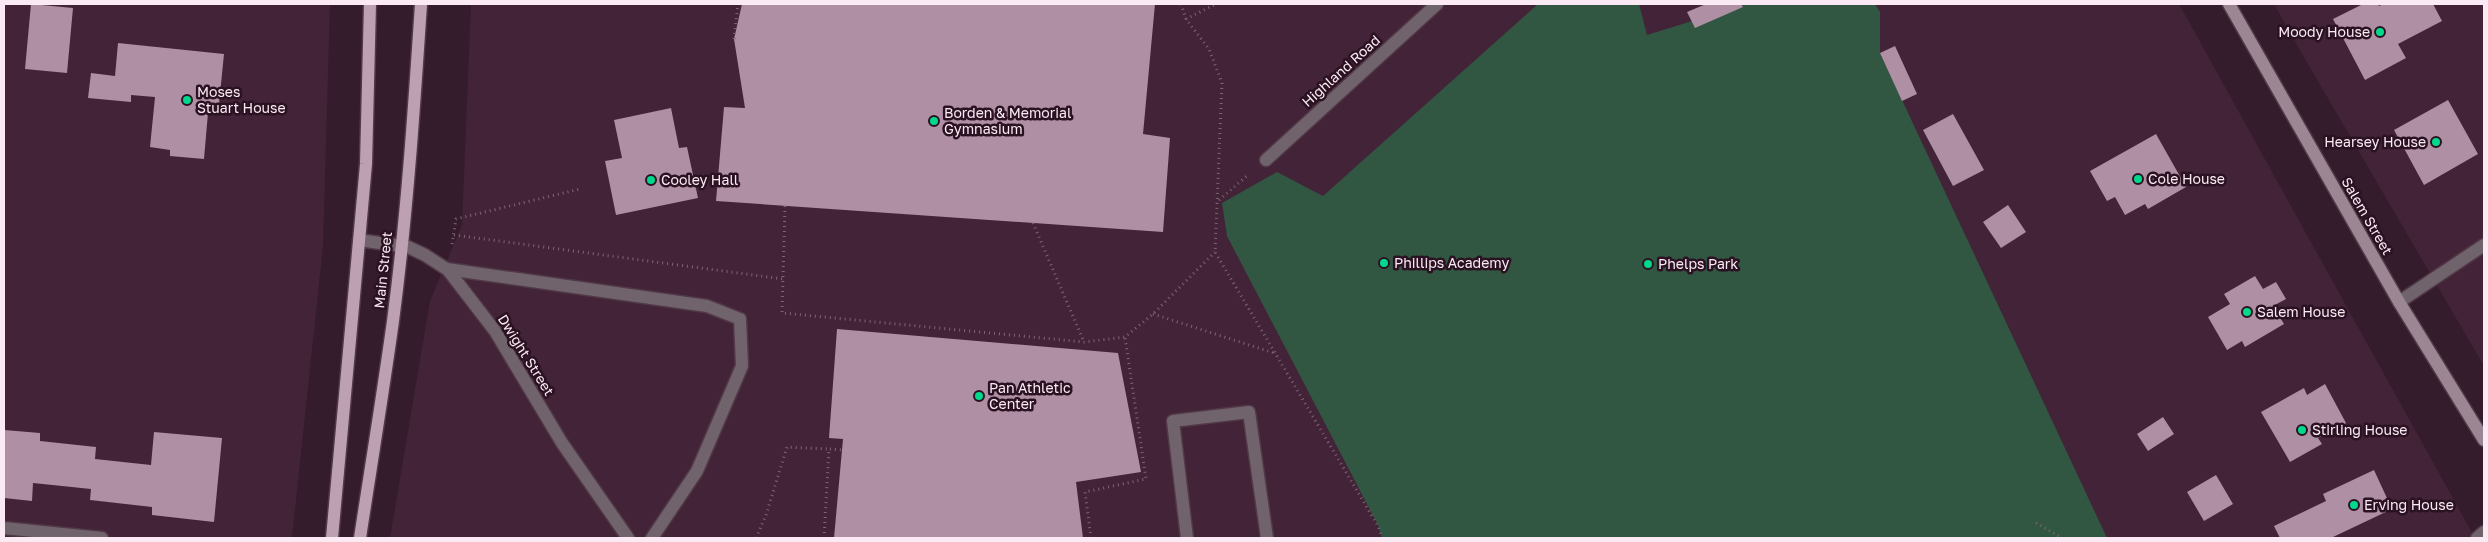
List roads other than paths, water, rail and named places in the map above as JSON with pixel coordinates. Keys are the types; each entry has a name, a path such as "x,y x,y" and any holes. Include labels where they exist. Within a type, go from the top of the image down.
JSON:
{"main road":[{"name":"Main Street","path":"332,538 366,164 370,4"},
{"name":"Main Street","path":"360,538 393,321 410,160 421,4"}],"street":[{"name":"Highland Road","path":"1266,160 1437,4"},
{"name":"Salem Street","path":"2229,4 2399,302 2484,440"},
{"name":"Dwight Street","path":"359,240 401,246 425,255 447,269 495,331 562,443 628,538"},
{"path":"2399,302 2484,245"},
{"path":"447,269 707,306 740,318 742,366 697,472 652,538"},
{"path":"1187,538 1173,421 1249,412 1267,538"},
{"path":"4,528 102,538"},
{"path":"2477,538 2484,532"}],"place":[{"name":"Moody House","path":"2380,32"},
{"name":"Moses Stuart House","path":"187,100"},
{"name":"Borden & Memorial Gymnasium","path":"934,121"},
{"name":"Hearsey House","path":"2436,142"},
{"name":"Cole House","path":"2138,179"},
{"name":"Cooley Hall","path":"651,180"},
{"name":"Phillips Academy","path":"1384,263"},
{"name":"Phelps Park","path":"1648,264"},
{"name":"Salem House","path":"2247,312"},
{"name":"Pan Athletic Center","path":"979,396"},
{"name":"Stirling House","path":"2302,430"},
{"name":"Erving House","path":"2354,505"}]}
